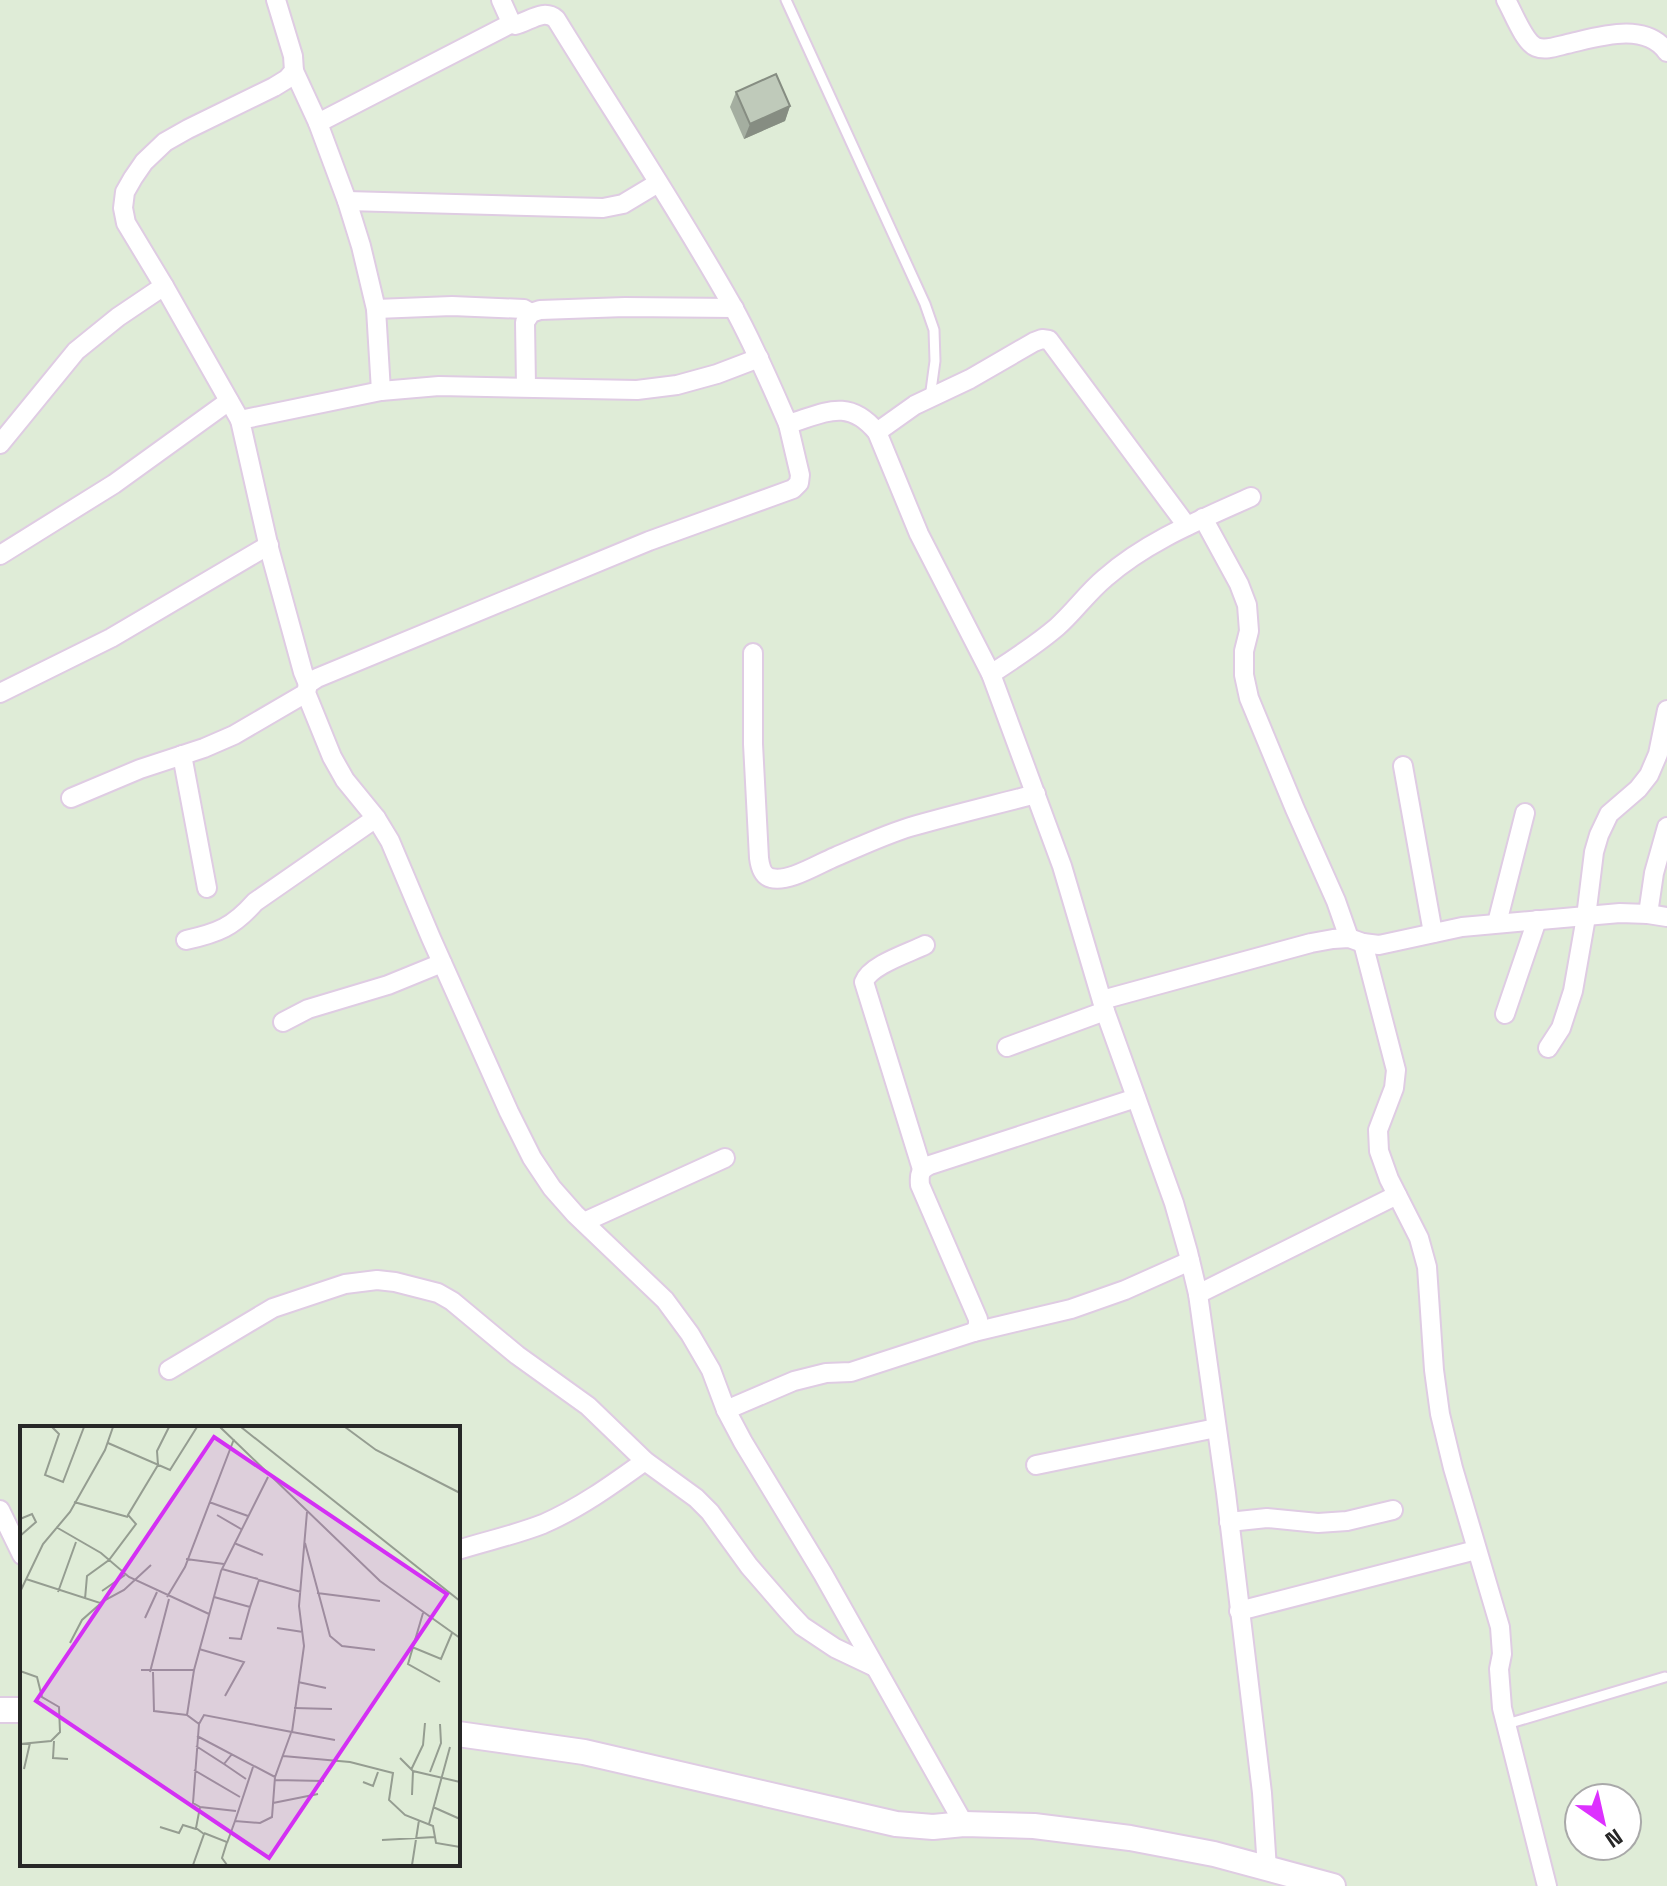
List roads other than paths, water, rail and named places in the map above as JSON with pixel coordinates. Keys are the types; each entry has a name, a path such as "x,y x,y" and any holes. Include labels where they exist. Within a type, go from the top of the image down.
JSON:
{"main road":[{"path":"460,1734 584,1752 896,1824 933,1827 964,1824 1034,1826 1130,1838 1214,1854 1333,1886"}],"street":[{"path":"276,0 293,56 294,71 318,123 361,246 376,309 381,391"},
{"path":"501,0 512,23"},
{"path":"1506,0 1527,39 1535,47 1547,48 1601,36 1633,34 1649,37 1662,44 1667,52"},
{"path":"71,798 234,735 331,672 649,541 793,489 799,483 800,475 788,424 734,308 551,15 546,14 519,25 512,23 318,123"},
{"path":"294,71 274,87 165,142 144,162 125,192 123,208 126,223 240,420 307,688 332,757 345,780 376,818 400,861 442,963 532,1158 552,1188 665,1300 690,1334 711,1370 726,1410 743,1442 823,1574 964,1824"},
{"path":"347,201 603,208 623,204 658,183"},
{"path":"0,444 76,351 164,286"},
{"path":"376,309 452,306 524,309 531,313"},
{"path":"526,386 525,322 531,313 594,307 734,308"},
{"path":"877,432 915,405 970,379 1034,342 1049,340 1195,522 1239,584 1247,605 1249,631 1244,651 1244,675 1249,698 1295,809 1356,941 1396,1070 1394,1088 1378,1130 1379,1151 1389,1179 1419,1238 1427,1267 1440,1414 1500,1627 1502,1708 1547,1886"},
{"path":"240,420 381,391 439,386 637,390 677,385 759,358"},
{"path":"0,555 114,484 229,401"},
{"path":"788,424 834,410 846,410 867,420 877,432 919,534 991,674 1062,866 1104,1005 1174,1203 1198,1294 1262,1793 1267,1869"},
{"path":"991,674 1042,640 1105,577 1144,549 1251,497"},
{"path":"0,693 111,638 269,545"},
{"path":"753,653 753,744 759,858 765,875 772,879 797,874 907,828 1036,794"},
{"path":"1548,1048 1561,1028 1573,991 1599,835 1609,814 1649,775 1658,754 1667,710"},
{"path":"182,755 207,888"},
{"path":"1403,766 1433,933"},
{"path":"1497,923 1525,813"},
{"path":"186,940 228,928 255,902 376,818"},
{"path":"1007,1047 1104,1005 1311,943 1356,941 1379,945 1497,923 1620,913 1658,915 1654,873 1667,827"},
{"path":"1505,1014 1537,920"},
{"path":"922,1169 864,982 867,974 875,969 925,945"},
{"path":"283,1022 308,1009 388,985 442,963"},
{"path":"974,1332 978,1319 920,1185 922,1169 1136,1098"},
{"path":"584,1222 725,1158"},
{"path":"1198,1294 1397,1195"},
{"path":"726,1410 802,1378 851,1372 974,1332 1071,1309 1125,1290 1190,1261"},
{"path":"169,1370 273,1308 345,1284 377,1280 438,1293 588,1406 645,1461 696,1498 710,1512 749,1566 802,1626 835,1648 875,1667"},
{"path":"1036,1465 1216,1428"},
{"path":"460,1549 509,1536 569,1512 645,1461"},
{"path":"0,1510 20,1551"},
{"path":"1229,1522 1267,1518 1318,1523 1347,1521 1393,1510"},
{"path":"1239,1611 1476,1550"}],"lane":[{"path":"786,0 925,304 934,330 935,361 930,398"},
{"path":"1507,1724 1665,1677"}]}
